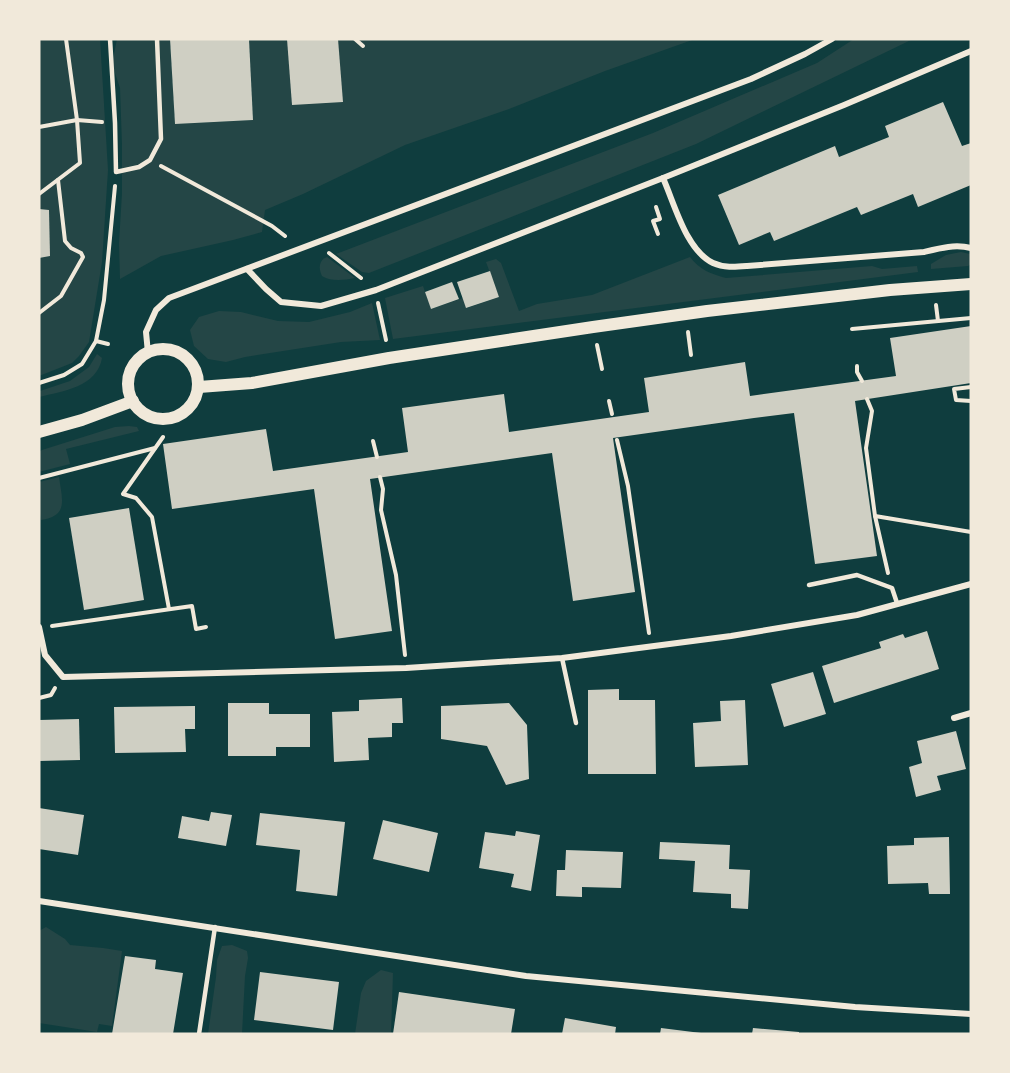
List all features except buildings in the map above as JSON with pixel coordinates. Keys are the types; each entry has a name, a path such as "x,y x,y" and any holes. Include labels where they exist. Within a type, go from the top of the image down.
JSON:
{"main road":[{"path":"199,387 252,383 389,358 707,311 890,290 971,284"},
{"path":"168,349 187,358 198,376 199,387 197,396 187,410 168,419 152,417 141,411 133,402 128,381 130,372 138,360 155,350 168,349"},
{"path":"39,432 133,402"}],"street":[{"path":"148,353 146,332 156,310 169,298 751,79 832,39"},
{"path":"247,269 281,302 321,306 376,290 663,178 971,51"},
{"path":"663,178 693,246 699,254 721,266 924,252 947,246 962,245 971,248"},
{"path":"39,628 45,655 63,677 406,668 562,658 731,636 857,615 971,584"},
{"path":"954,718 971,713"},
{"path":"39,901 538,977 855,1007 971,1014"}],"lane":[{"path":"110,39 116,172 139,166 150,160 161,140 157,39"},
{"path":"809,585 857,575 892,588 897,603"},
{"path":"562,658 576,723"},
{"path":"199,1034 215,927"}],"path":[{"path":"39,194 80,163 77,120 66,39"},
{"path":"355,39 363,46"},
{"path":"39,127 77,120 115,123"},
{"path":"150,160 272,226 285,236"},
{"path":"39,382 64,375 82,364 96,341 104,300 116,172"},
{"path":"39,313 61,296 83,256 70,248 65,241 58,180"},
{"path":"655,205 660,219 653,221 658,234"},
{"path":"329,253 363,279"},
{"path":"379,305 386,340"},
{"path":"936,305 938,321"},
{"path":"852,329 971,318"},
{"path":"688,332 691,355"},
{"path":"96,341 108,344"},
{"path":"597,345 602,369"},
{"path":"857,366 857,372 862,381"},
{"path":"971,387 954,389 956,400 971,401"},
{"path":"867,399 872,411 866,448 875,516 892,588"},
{"path":"609,401 612,414"},
{"path":"163,437 123,494 136,498 152,517 169,609"},
{"path":"617,440 628,486 651,646"},
{"path":"374,441 377,457"},
{"path":"39,478 156,448"},
{"path":"380,477 381,510 396,575 406,668"},
{"path":"875,516 971,532"},
{"path":"39,628 192,606 196,629 206,627"}],"shaded area":[{"path":"39,39 100,39 108,170 102,262 89,342 72,363 39,376"},
{"path":"117,39 170,39 175,124 253,120 249,39 695,39 509,109 405,145 265,210 262,232 161,256 120,279 122,145 120,88 113,59"},
{"path":"854,39 913,39 696,144 369,273 362,272 336,254 653,133 817,63"},
{"path":"961,252 971,256 971,264 968,266 931,269 931,264 946,255"},
{"path":"327,257 355,278 334,280 322,276 320,265"},
{"path":"690,257 706,271 726,278 872,266 882,269 917,266 918,272 393,339 385,298 423,286 431,309 463,298 467,308 499,297 486,262 496,259 501,263 519,311 537,304 592,295"},
{"path":"372,303 380,340 341,342 226,362 208,359 194,346 190,330 199,317 219,311 241,312 278,321 309,322 350,312"},
{"path":"97,354 102,358 99,368 86,382 68,390 39,397 39,389 40,391 70,381 89,367"},
{"path":"115,427 137,427 139,431 66,449 70,464 39,472 39,452 42,450"},
{"path":"59,477 62,499 60,510 56,515 41,520 39,482"},
{"path":"46,927 70,945 122,951 112,1026 99,1024 97,1032 39,1023 39,931"},
{"path":"232,945 247,951 248,958 242,1034 208,1034 217,960 222,946"},
{"path":"381,970 393,973 391,1034 355,1034 361,993 366,981"}]}
